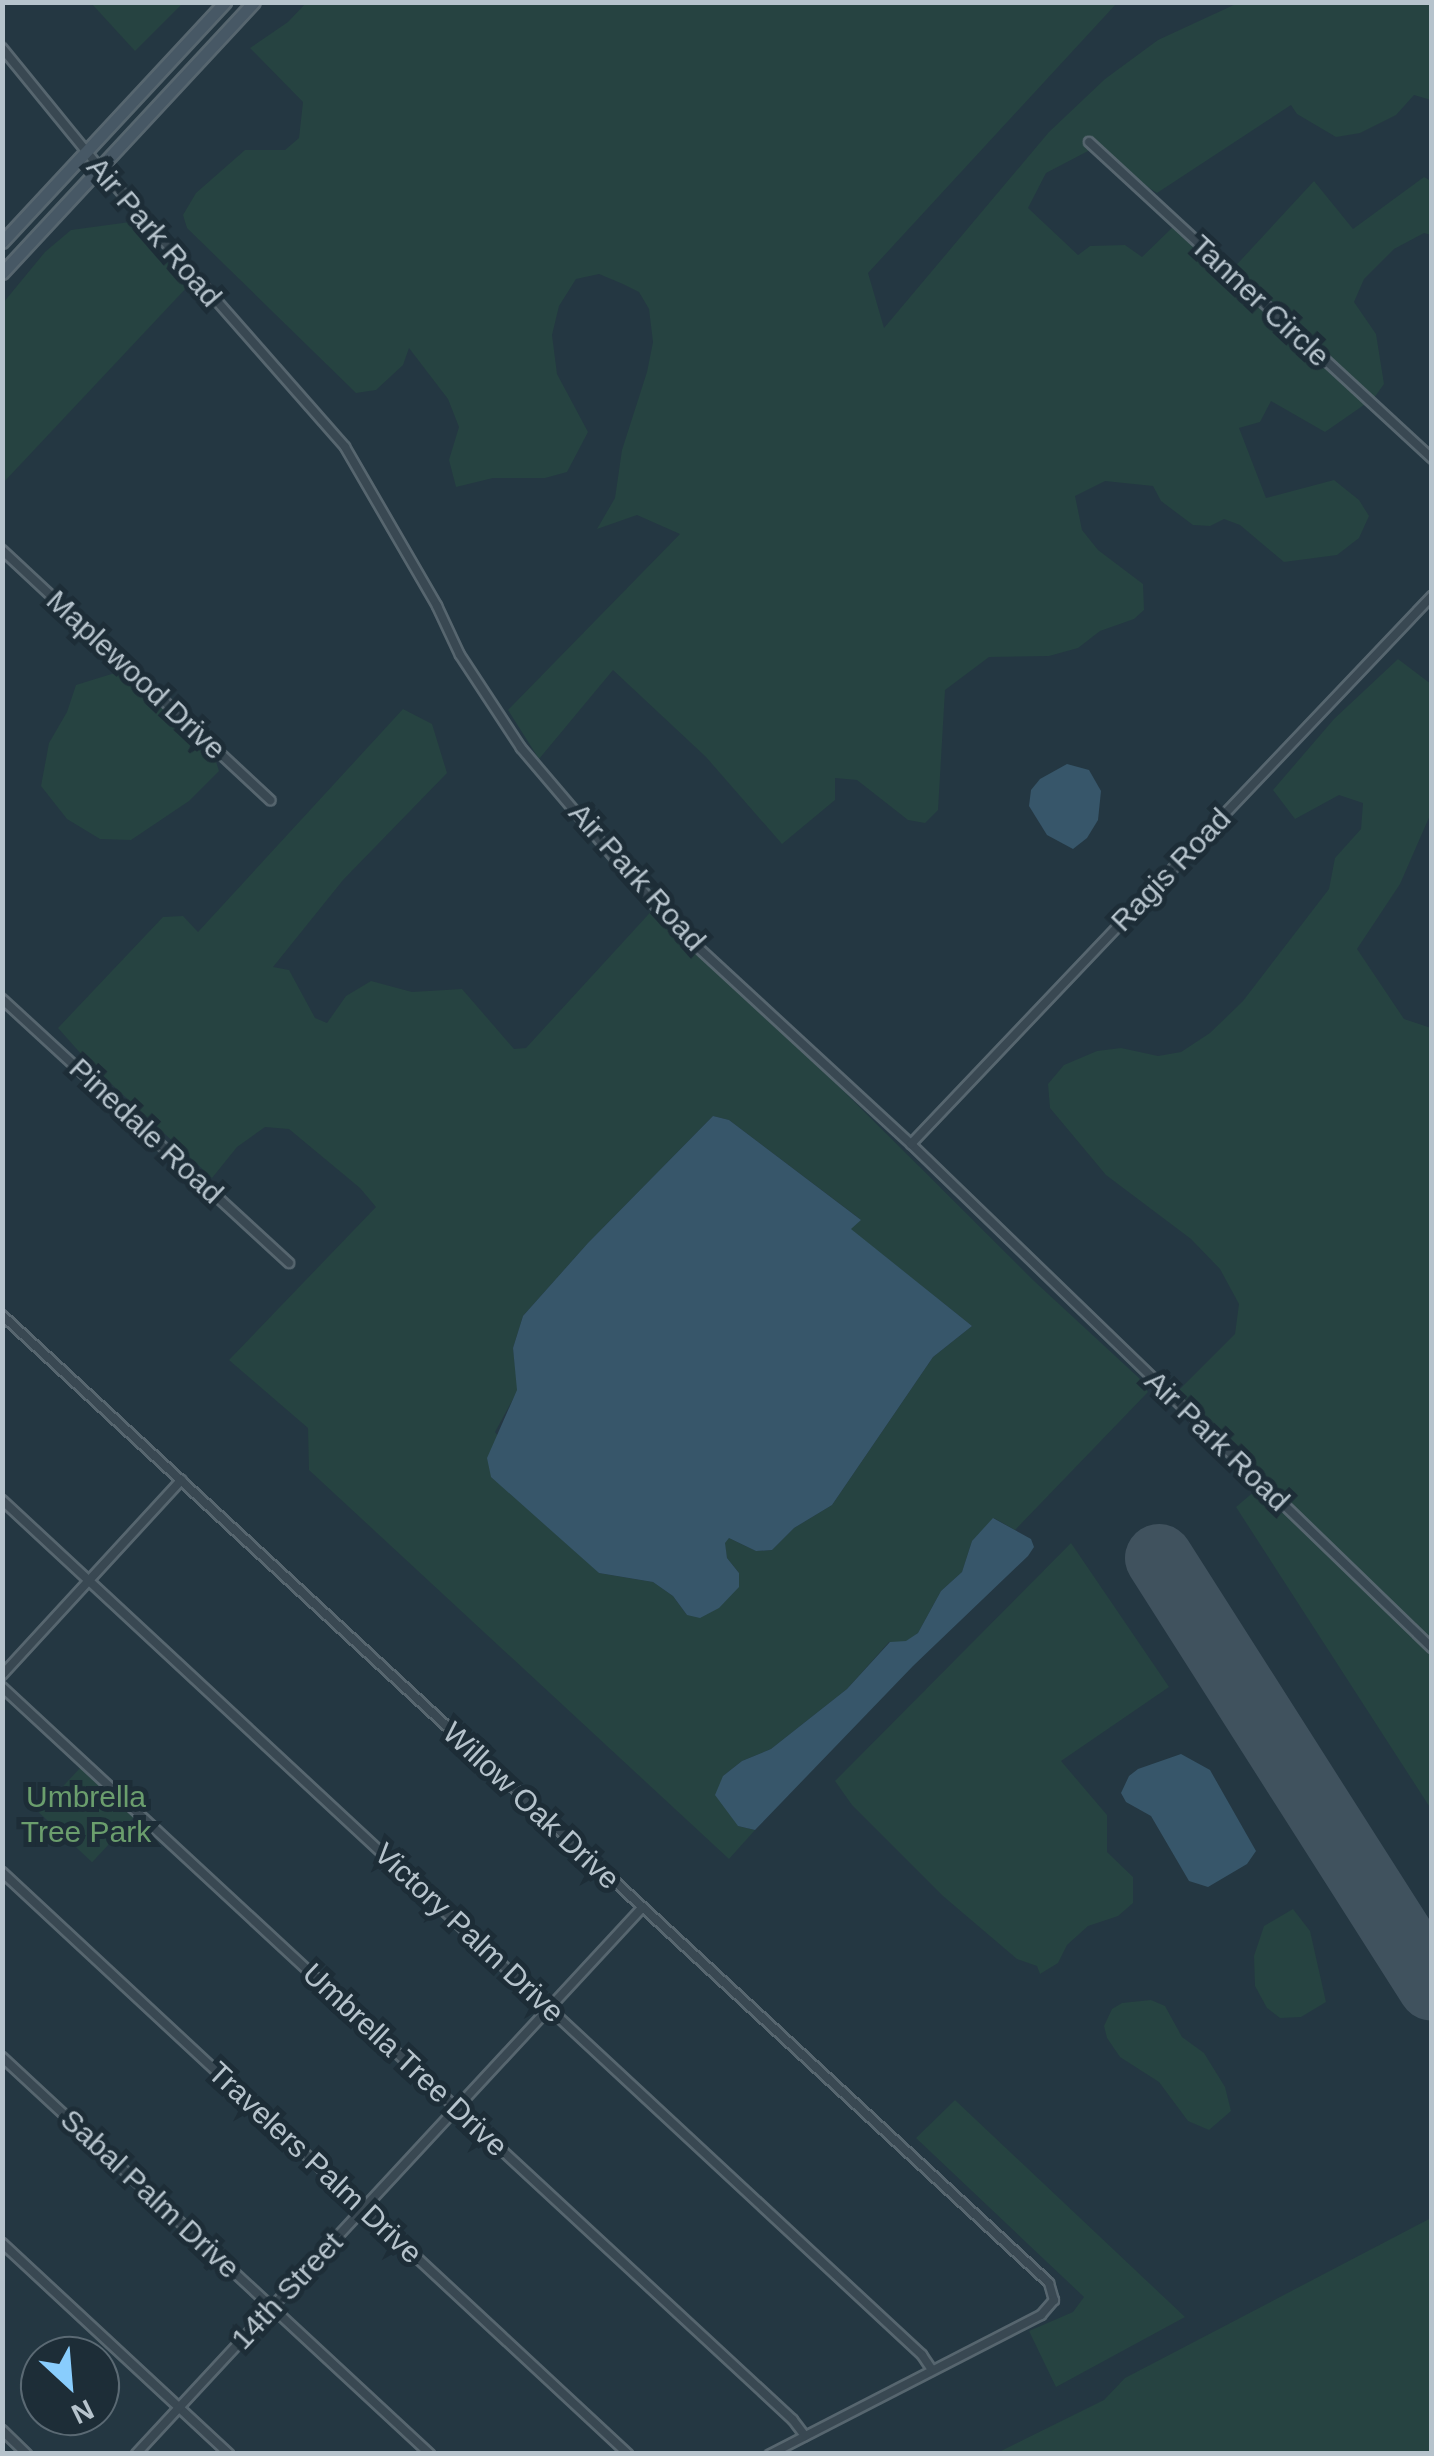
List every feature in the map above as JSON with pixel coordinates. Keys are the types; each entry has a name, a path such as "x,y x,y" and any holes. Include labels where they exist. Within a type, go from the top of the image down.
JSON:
{"main road":[{"path":"2,242 225,2"},
{"path":"2,273 254,2"}],"street":[{"name":"Air Park Road","path":"2,48 86,152 345,447 420,574 460,655 521,748 666,917 911,1144 1432,1648"},
{"name":"Tanner Circle","path":"1089,142 1432,459"},
{"name":"Maplewood Drive","path":"2,550 270,800"},
{"name":"Ragis Road","path":"911,1144 1432,596"},
{"name":"Pinedale Road","path":"2,999 289,1263"},
{"name":"Willow Oak Drive","path":"2,1315 1049,2283 1054,2300 1041,2315 932,2370"},
{"path":"2,1675 181,1480"},
{"name":"Victory Palm Drive","path":"2,1500 922,2354 932,2370"},
{"name":"Umbrella Tree Drive","path":"2,1687 805,2436"},
{"name":"Travelers Palm Drive","path":"2,1872 628,2454"},
{"name":"14th Street","path":"136,2454 642,1908"},
{"name":"Sabal Palm Drive","path":"2,2057 430,2454"},
{"path":"2,2243 230,2454"},
{"path":"770,2454 932,2370"},
{"path":"2,2430 27,2454"}],"green space":[{"path":"91,3 183,3 135,51"},
{"path":"306,3 1117,3 868,273 884,328 1049,132 1105,79 1158,40 1238,3 1431,3 1431,100 1414,95 1396,115 1360,133 1336,137 1297,114 1291,105 1157,193 1090,150 1046,173 1028,208 1078,255 1090,246 1125,245 1142,257 1174,226 1228,274 1314,181 1353,229 1424,177 1431,181 1431,235 1424,233 1394,249 1364,279 1354,302 1376,334 1384,384 1374,398 1325,432 1271,401 1260,422 1239,428 1266,498 1334,480 1359,500 1369,516 1359,538 1337,555 1284,562 1240,525 1224,519 1210,526 1193,525 1161,501 1153,486 1105,481 1075,496 1082,530 1098,550 1143,584 1144,610 1134,619 1100,631 1078,648 1049,656 989,657 945,690 938,810 925,823 908,820 857,780 835,778 835,800 782,844 706,757 613,670 539,759 508,710 680,534 637,515 597,529 615,498 622,450 647,372 653,342 649,309 639,292 599,274 576,279 559,306 552,335 557,374 588,432 567,472 545,478 493,478 456,487 449,460 459,427 448,399 409,348 403,365 376,390 356,393 187,228 183,215 196,193 245,150 285,150 299,138 303,102 250,48 288,22"},
{"path":"130,222 189,285 3,483 3,303 45,252 71,230"},
{"path":"1398,659 1431,684 1431,813 1400,884 1357,949 1404,1019 1431,1028 1431,1809 1236,1507 1263,1484 1171,1398 1235,1334 1239,1304 1220,1269 1191,1239 1106,1175 1050,1108 1048,1084 1064,1065 1097,1051 1121,1048 1158,1056 1181,1052 1210,1033 1243,1001 1329,889 1335,858 1361,829 1363,803 1339,795 1295,819 1273,790 1334,719"},
{"path":"118,672 205,727 219,771 189,801 131,840 100,839 67,819 41,786 49,743 67,712 76,685"},
{"path":"403,709 432,724 447,773 343,880 273,967 289,970 315,1018 327,1023 346,996 371,981 412,992 462,989 514,1049 526,1048 657,905 1033,1280 1139,1378 1148,1392 1015,1530 994,1518 972,1541 962,1572 941,1591 918,1633 906,1642 889,1642 847,1689 771,1749 742,1761 723,1776 738,1826 755,1830 729,1859 309,1470 308,1428 229,1360 376,1207 360,1188 289,1129 265,1127 237,1147 212,1178 90,1064 58,1028 163,917 183,916 198,932","holes":["713,1116 729,1120 860,1219 850,1229 972,1326 933,1357 832,1505 794,1528 772,1550 756,1551 729,1538 724,1543 727,1558 739,1573 687,1615 673,1596 653,1582 599,1573 495,1432 518,1390 513,1348 523,1316 588,1243"]},
{"path":"1071,1543 1169,1687 1061,1761 1107,1815 1107,1852 1133,1877 1133,1903 1118,1916 1088,1926 1067,1945 1058,1963 1040,1974 1037,1966 1017,1959 943,1896 852,1805 835,1781"},
{"name":"Umbrella Tree Park","path":"81,1767 134,1817 92,1862 39,1812"},
{"path":"1293,1909 1310,1931 1326,2002 1301,2017 1280,2018 1267,2008 1255,1986 1254,1956 1264,1926"},
{"path":"1151,2000 1165,2006 1182,2037 1204,2053 1225,2087 1231,2111 1209,2130 1188,2121 1159,2082 1120,2057 1107,2038 1104,2026 1112,2009 1122,2003"},
{"path":"955,2100 1185,2317 1056,2387 1029,2331 1073,2312 1084,2297 916,2138"},
{"path":"1431,2218 1431,2453 997,2453 1104,2400 1125,2378"}],"water":[{"path":"1067,764 1089,770 1101,791 1098,820 1087,838 1073,849 1047,835 1029,806 1031,790 1040,779"},
{"path":"713,1116 729,1120 861,1220 851,1229 972,1326 933,1357 832,1505 794,1528 772,1550 756,1551 729,1538 725,1543 727,1558 739,1573 739,1587 719,1608 700,1618 687,1615 673,1596 653,1582 599,1573 491,1477 487,1458 517,1390 513,1348 523,1316 588,1243"},
{"path":"993,1518 1031,1539 1034,1547 1028,1556 913,1666 755,1830 738,1826 715,1795 723,1776 742,1761 771,1749 847,1689 890,1642 906,1641 918,1633 941,1591 962,1572 972,1541"},
{"path":"1181,1754 1210,1770 1256,1851 1247,1864 1208,1887 1189,1881 1151,1816 1126,1802 1121,1793 1129,1776 1138,1769"}],"runway":[{"path":"1159,1558 1432,1987"}]}
